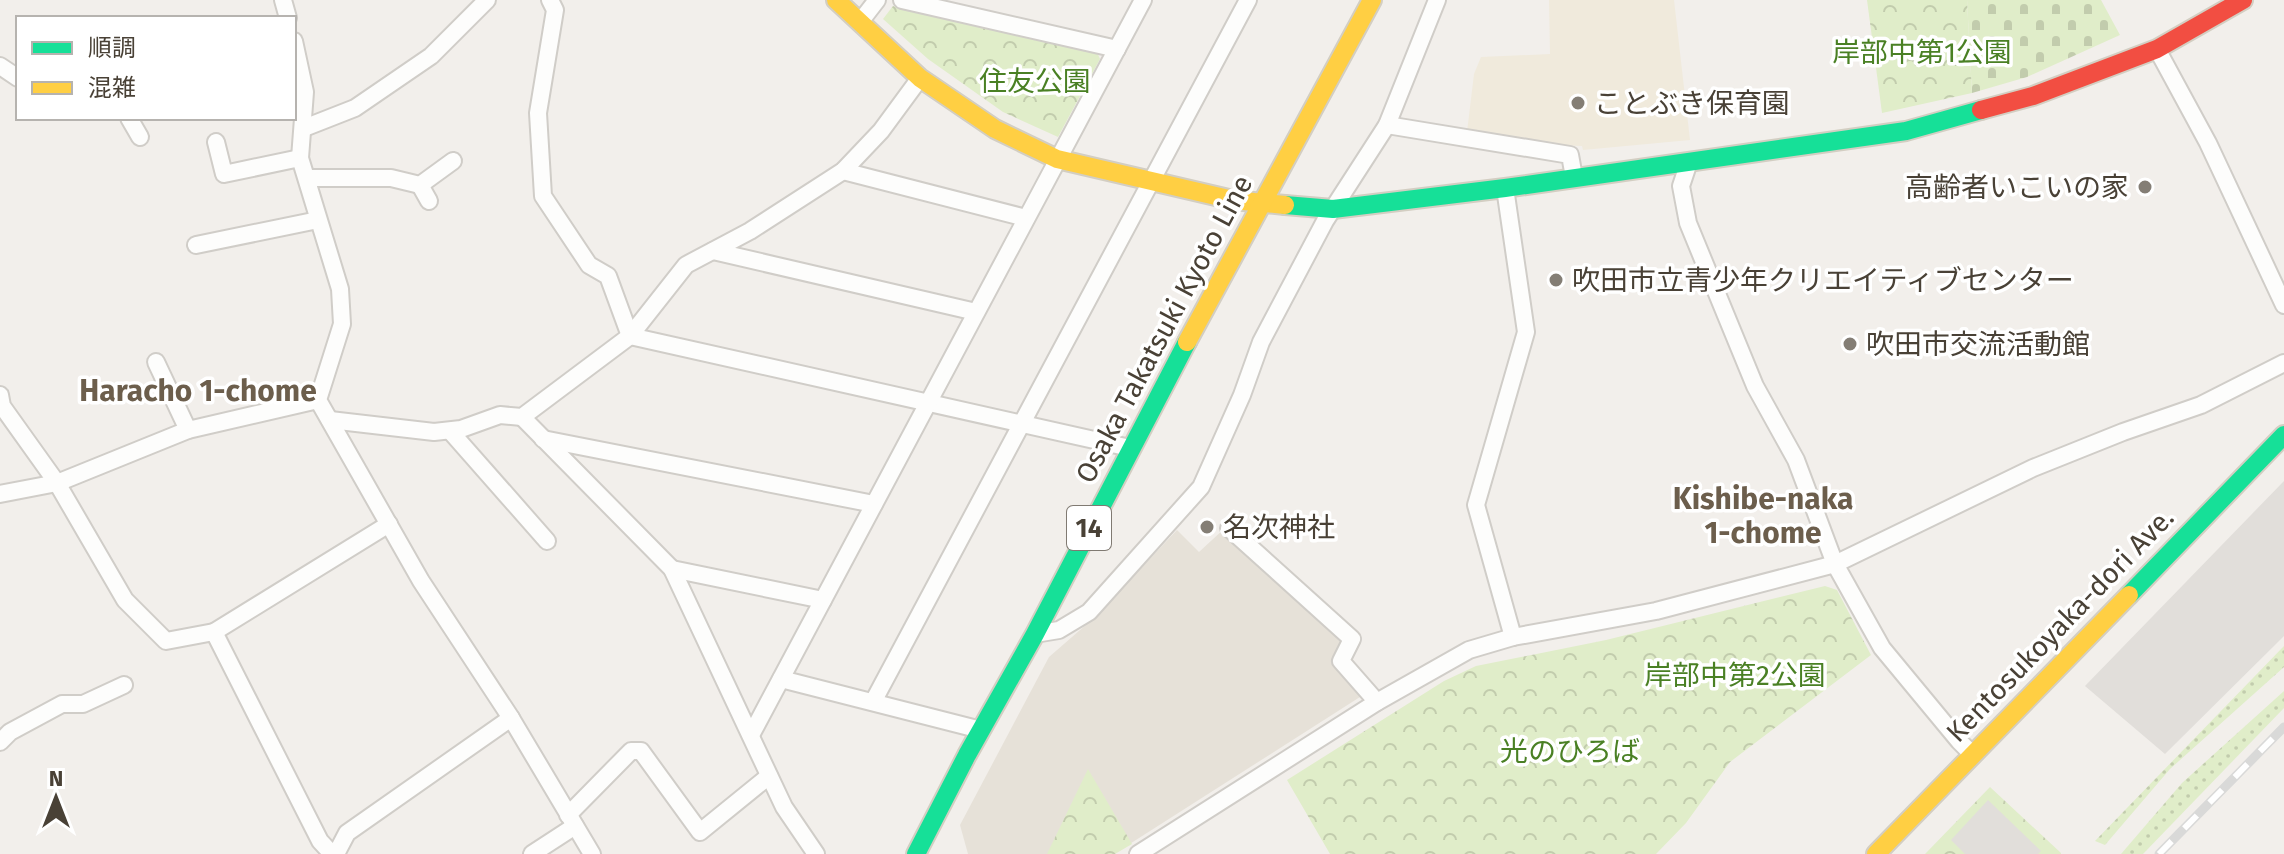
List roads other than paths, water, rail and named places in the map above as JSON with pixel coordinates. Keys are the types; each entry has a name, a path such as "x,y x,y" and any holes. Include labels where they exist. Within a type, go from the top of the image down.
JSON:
{"street":[{"path":"304,128 355,108 431,56 487,0"},
{"path":"550,0 555,10 538,113 543,196 589,265 608,276 630,336"},
{"path":"836,0 920,78 995,129 1057,159 1233,200 1333,209 1906,131 2033,96 2157,49 2243,0"},
{"path":"860,22 877,0"},
{"path":"902,0 1117,49"},
{"path":"751,735 1143,0"},
{"path":"873,702 1248,0"},
{"name":"Osaka Takatsuki Kyoto Line","path":"921,852 981,730 1035,634 1130,448 1372,0"},
{"path":"1035,634 1059,630 1089,612 1201,487 1242,395 1261,342 1333,209 1387,125 1437,0"},
{"path":"2157,49 2208,143 2284,305"},
{"path":"296,50 305,92 300,158 340,289 342,324 318,400 421,581 511,718 592,854"},
{"path":"522,417 630,336 686,265 750,231 843,171 881,131 920,78"},
{"path":"130,120 140,137"},
{"path":"1387,125 1570,155 1574,177"},
{"path":"216,142 224,174 300,158"},
{"path":"420,185 453,161"},
{"path":"1689,162 1681,186 1688,223 1755,386 1796,460 1835,564 1882,648 1973,755"},
{"path":"843,171 1026,218"},
{"path":"307,178 391,178 420,185 429,201"},
{"path":"1505,188 1526,332 1476,505 1513,637"},
{"path":"196,245 318,220"},
{"path":"713,251 976,312"},
{"path":"630,336 1130,448"},
{"path":"156,362 188,430"},
{"path":"1138,854 1377,702 1469,650 1513,637 1656,611 1835,564 2033,468 2201,405 2284,363"},
{"path":"0,494 57,483 188,430 318,400"},
{"path":"1,402 57,483 125,600 166,641 214,632 389,524"},
{"path":"330,420 417,432 451,432 500,415 522,417 672,569 784,807 816,854"},
{"path":"451,432 547,541"},
{"name":"Kentosukoyaka-dori Ave.","path":"1876,854 2284,435"},
{"path":"543,439 874,504"},
{"path":"1229,528 1352,639 1341,661 1377,702"},
{"path":"672,569 823,600"},
{"path":"214,632 320,841 334,854 347,833 511,718"},
{"path":"781,679 981,730"},
{"path":"0,742 10,732 62,704 83,704 124,685"},
{"path":"532,854 571,820 631,751 641,751 700,832 769,776"}],"railway":[{"path":"2159,854 2284,727"}],"place":[{"name":"ことぶき保育園","path":"1578,103"},
{"name":"高齢者いこいの家","path":"2145,187"},
{"name":"吹田市立青少年クリエイティブセンター","path":"1556,280"},
{"name":"吹田市交流活動館","path":"1850,344"},
{"name":"名次神社","path":"1207,527"}],"district":[{"name":"Haracho 1-chome","path":"198,391"},
{"name":"Kishibe-naka 1-chome","path":"1763,516"}],"park label":[{"name":"岸部中第1公園","path":"1922,52"},
{"name":"住友公園","path":"1035,81"},
{"name":"岸部中第2公園","path":"1735,675"},
{"name":"光のひろば","path":"1570,751"}]}
